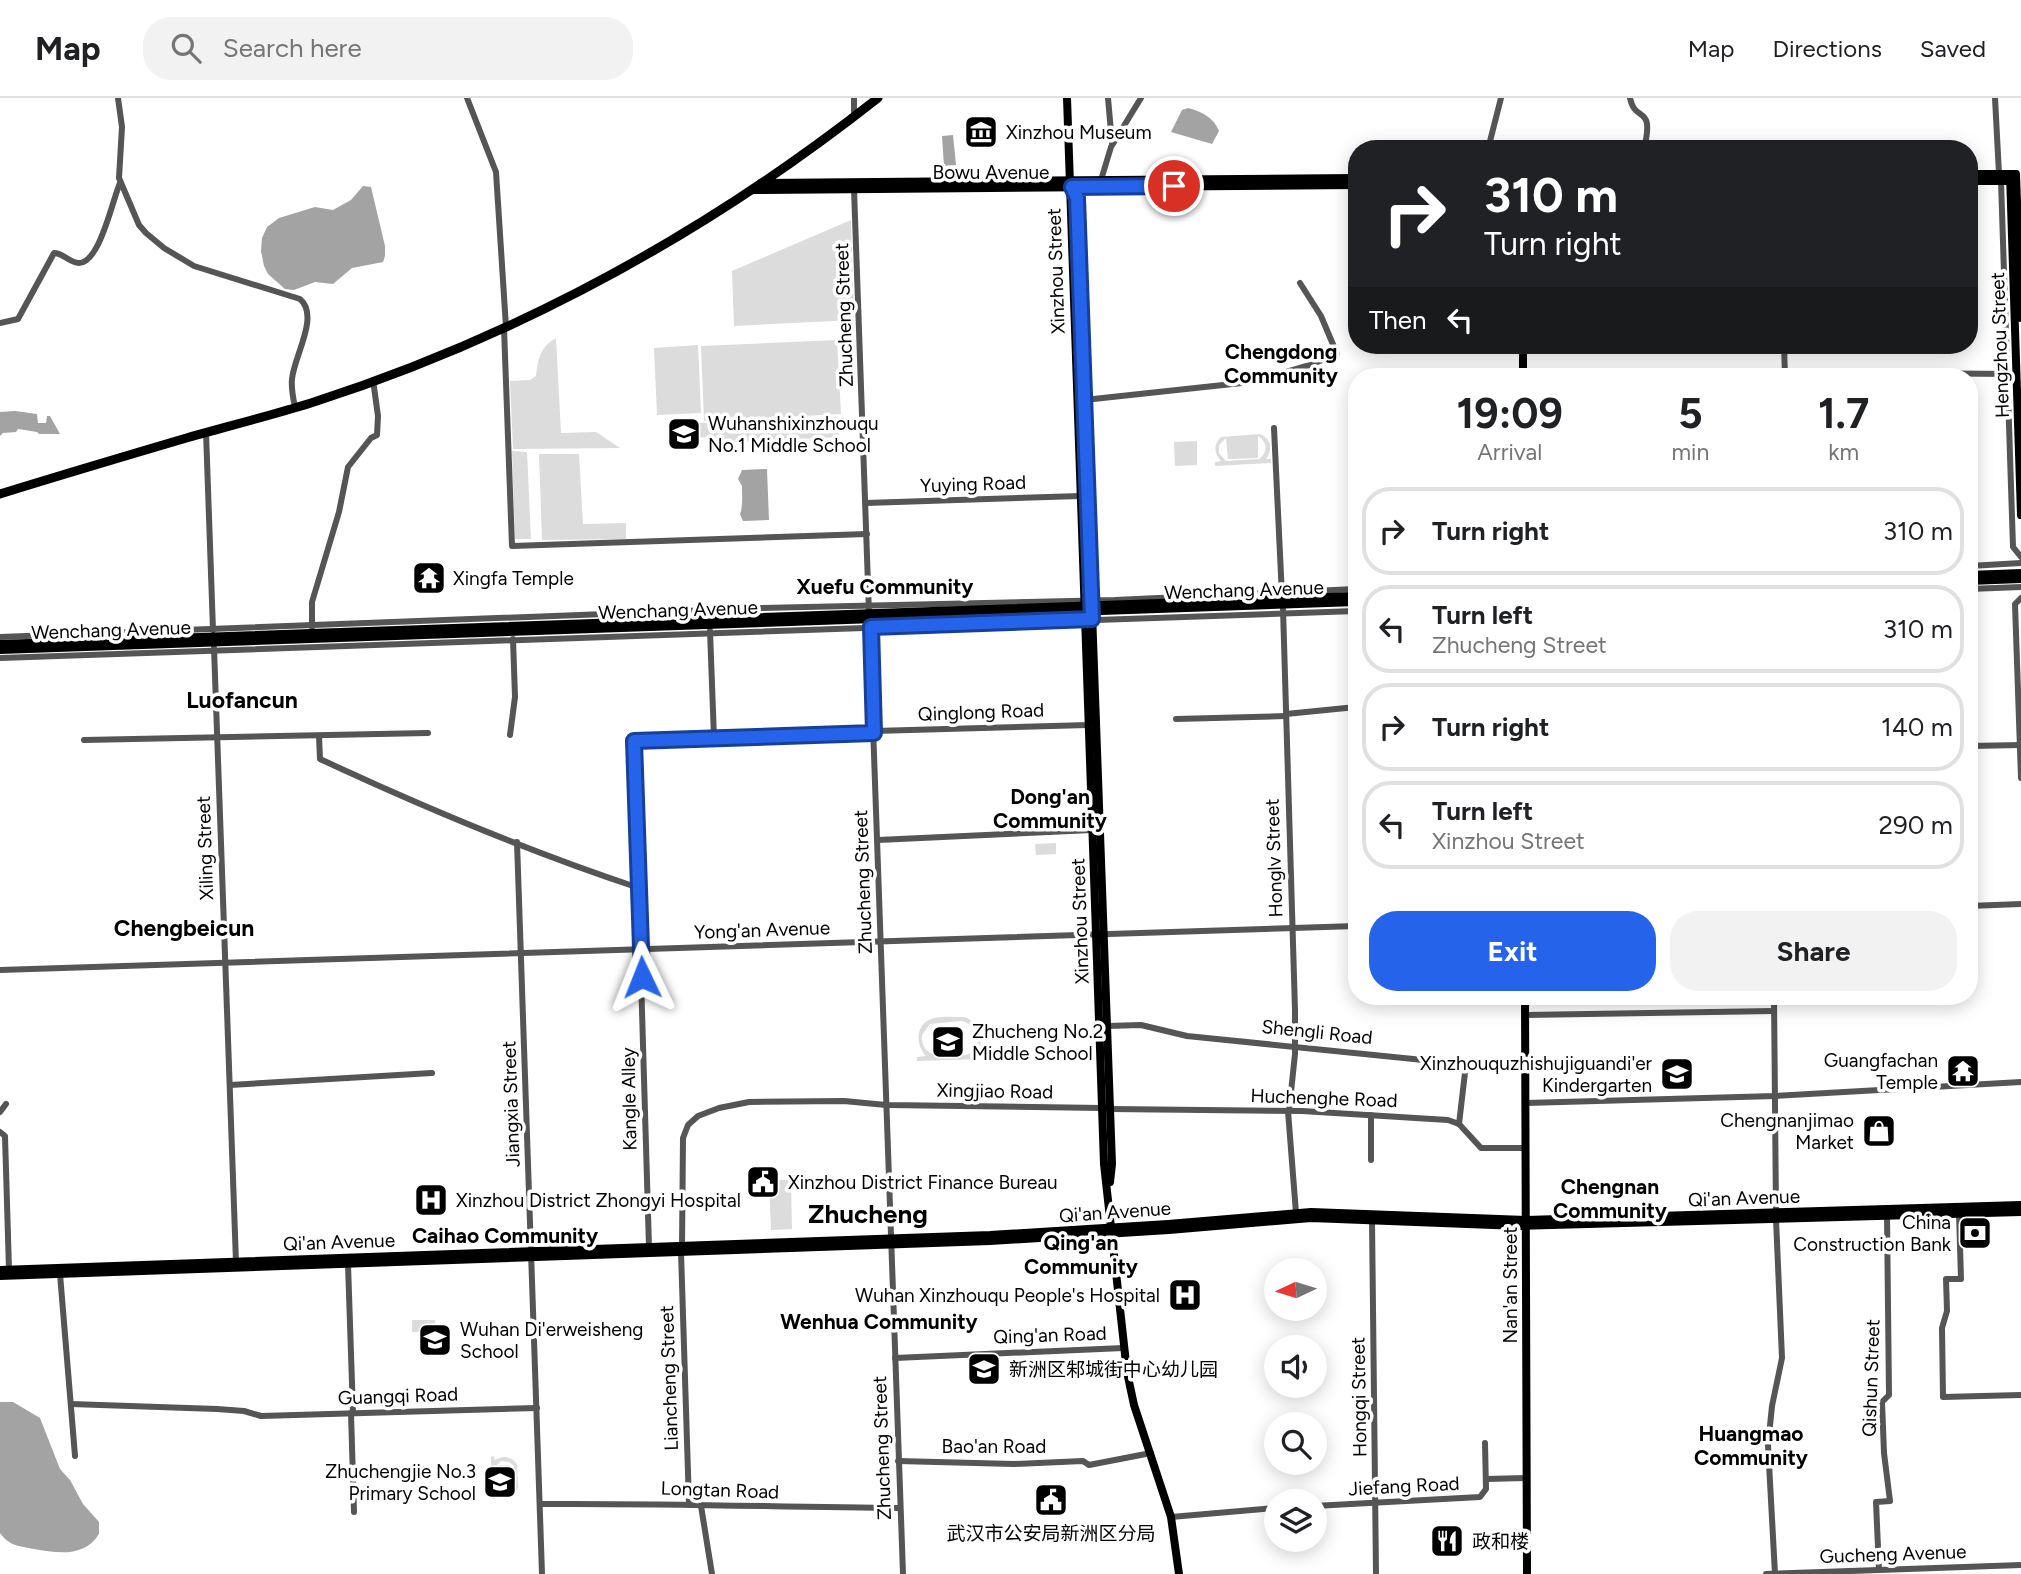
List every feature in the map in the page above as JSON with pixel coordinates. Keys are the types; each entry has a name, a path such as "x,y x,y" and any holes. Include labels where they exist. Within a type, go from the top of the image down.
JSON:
{"highway":[{"path":"1,492 295,407 373,380 505,328 646,257 752,190 878,98"}],"main road":[{"path":"1067,98 1071,184"},
{"path":"1978,175 2012,177"},
{"path":"1978,180 2012,177"},
{"name":"Hengzhou Street","path":"2012,177 2021,318"},
{"name":"Hengzhou Street","path":"2012,177 2012,374 2021,515"},
{"name":"Bowu Avenue","path":"752,190 1071,184 1101,180 1348,178"},
{"name":"Bowu Avenue","path":"761,183 1348,185"},
{"name":"Xinzhou Street","path":"1071,184 1077,198 1106,1109 1112,1164 1109,1195 1123,1348 1134,1405 1171,1517 1179,1574"},
{"name":"Xinzhou Street","path":"1071,184 1069,198 1080,496 1088,609 1092,830 1107,1026 1106,1109"},
{"path":"1978,575 2021,573"},
{"path":"1978,581 2021,579"},
{"name":"Wenchang Avenue","path":"1282,602 1348,597"},
{"name":"Wenchang Avenue","path":"0,650 214,639 312,628 1348,602"},
{"name":"Wenchang Avenue","path":"0,644 513,636 709,629 870,616"},
{"name":"Nan'an Street","path":"1525,1005 1527,1574"},
{"name":"Qi'an Avenue","path":"4,1270 891,1241 1296,1219 1526,1223 2020,1208"},
{"name":"Qi'an Avenue","path":"1776,1216 1886,1216 2020,1208"},
{"name":"Qi'an Avenue","path":"1112,1231 1296,1213 1341,1212 1526,1223"},
{"name":"Qi'an Avenue","path":"0,1276 348,1264 649,1247 681,1249"}],"street":[{"path":"118,98 122,127 118,168 120,183 142,229 174,255 194,266 300,299 305,303 309,317 291,380 295,407"},
{"path":"467,98 496,172 505,328 512,545 867,534"},
{"path":"854,98 854,116"},
{"path":"1108,98 1112,144"},
{"path":"1101,180 1112,144 1141,98"},
{"path":"1490,140 1501,98"},
{"path":"1630,98 1632,106 1645,116 1649,125 1646,140"},
{"path":"1995,98 2012,177"},
{"path":"0,323 18,319 54,253 77,263 88,257 104,234 120,183"},
{"name":"Zhucheng Street","path":"854,188 902,1574"},
{"path":"1084,400 1251,382 1310,365 1337,354 1321,316 1300,283"},
{"path":"1978,374 2012,374 2013,547 2021,557"},
{"path":"312,628 312,602 339,512 348,467 371,438 377,435 378,416 373,380"},
{"name":"Honglv Street","path":"1274,428 1286,715 1295,1045 1289,1111 1296,1213"},
{"name":"Xiling Street","path":"206,432 236,1262"},
{"name":"Yuying Road","path":"866,503 1080,496"},
{"path":"1978,565 2021,563"},
{"path":"1978,589 2021,587"},
{"path":"1282,602 1348,590"},
{"path":"2021,598 2015,604 2021,778"},
{"path":"1282,602 1348,610"},
{"path":"870,616 1088,609"},
{"path":"709,629 714,738"},
{"path":"510,735 515,697 513,636"},
{"path":"0,637 214,639"},
{"path":"0,658 214,639"},
{"path":"1176,719 1286,715 1348,708"},
{"name":"Qinglong Road","path":"634,741 1088,725"},
{"path":"84,740 428,733"},
{"path":"319,736 320,759 393,793 639,888"},
{"name":"Kangle Alley","path":"634,741 649,1247"},
{"path":"1978,746 2021,745"},
{"path":"878,839 1092,830"},
{"name":"Jiangxia Street","path":"517,842 542,1574"},
{"path":"1978,906 2021,904"},
{"name":"Yong'an Avenue","path":"0,970 1348,926"},
{"path":"1774,1005 1776,1216 1782,1358 1768,1445 1775,1574"},
{"path":"1525,1015 1774,1011"},
{"name":"Shengli Road","path":"1107,1026 1141,1025 1187,1036 1466,1064 1526,1064"},
{"path":"1466,1064 1459,1124 1481,1147 1526,1148"},
{"path":"230,1085 432,1073"},
{"path":"1526,1103 1775,1096 2021,1082"},
{"name":"Liancheng Street","path":"689,1504 681,1249 682,1143 688,1125 698,1116 719,1108 749,1102 844,1101 886,1105"},
{"path":"0,1112 6,1104"},
{"name":"Xingjiao Road","path":"886,1105 1106,1109"},
{"name":"Huchenghe Road","path":"1106,1109 1289,1111 1448,1120 1459,1124"},
{"path":"1371,1115 1371,1160"},
{"path":"0,1132 5,1136 4,1270"},
{"path":"1959,1213 1961,1279 1946,1279 1947,1311 1941,1328 1944,1397 2021,1395"},
{"name":"Qishun Street","path":"1877,1571 1876,1502 1889,1501 1882,1402 1889,1395 1886,1216"},
{"name":"Hongqi Street","path":"1372,1220 1376,1574"},
{"path":"348,1264 354,1511"},
{"path":"60,1274 75,1456"},
{"name":"Qing'an Road","path":"895,1358 1123,1348"},
{"name":"Guangqi Road","path":"71,1404 217,1409 244,1411 261,1416 537,1408"},
{"name":"Jiefang Road","path":"1327,1505 1478,1498 1485,1493 1485,1443"},
{"name":"Bao'an Road","path":"898,1461 1014,1464 1083,1461 1088,1465 1150,1453"},
{"path":"1486,1479 1527,1478"},
{"name":"Longtan Road","path":"540,1504 900,1508"},
{"path":"701,1506 712,1574"},
{"path":"1171,1517 1264,1509"},
{"name":"Gucheng Avenue","path":"1766,1574 2021,1565"}],"shaded area":[{"path":"1188,108 1198,111 1217,126 1219,131 1212,144 1171,132 1182,110"},
{"path":"953,135 956,165 944,166 942,136"},
{"path":"363,186 371,187 385,246 383,262 352,268 333,284 315,282 294,290 285,289 268,274 261,251 262,238 267,227 279,218 315,207 333,210 351,200"},
{"path":"851,220 854,320 734,326 732,271"},
{"path":"556,338 561,433 596,432 620,448 513,449 510,381 530,380 536,376 541,354 546,345"},
{"path":"837,340 841,414 704,421 701,346"},
{"path":"698,345 701,413 657,415 654,348"},
{"path":"0,412 37,414 38,423 46,423 47,416 50,416 60,434 39,434 18,429 0,436"},
{"path":"837,417 839,437 722,443 712,437 680,438 699,423"},
{"path":"1260,434 1264,436 1270,445 1266,459 1271,459 1271,463 1215,466 1215,462 1221,461 1215,449 1221,437","holes":["1258,436 1265,451 1259,459 1226,461 1219,453 1219,445 1226,438 1228,459 1258,458"]},
{"path":"1197,441 1197,465 1175,466 1174,442"},
{"path":"512,451 527,452 531,539 515,539"},
{"path":"539,454 579,454 583,524 626,523 626,539 542,540"},
{"path":"767,469 769,520 743,521 740,514 742,486 738,479 742,470"},
{"path":"1056,843 1056,854 1036,855 1035,844"},
{"path":"964,1017 979,1028 980,1044 974,1055 982,1055 982,1059 917,1061 917,1057 926,1056 919,1040 923,1024 934,1018","holes":["962,1021 975,1031 978,1041 969,1054 940,1056 924,1047 922,1035 930,1024"]},
{"path":"769,1180 791,1180 792,1229 771,1230"},
{"path":"412,1320 435,1320 435,1332 412,1332"},
{"path":"0,1402 13,1402 40,1418 60,1469 70,1480 83,1504 99,1522 99,1534 86,1547 70,1552 43,1550 15,1545 0,1533"},
{"path":"494,1456 495,1460 507,1457 517,1464 518,1488 511,1497 502,1498 496,1494 495,1499 492,1499 491,1457","holes":["501,1461 514,1466 514,1487 507,1493 500,1492 496,1487 495,1467"]},
{"path":"499,1465 510,1465 510,1486 500,1486"}],"place":[{"name":"Xinzhou Museum","path":"981,132"},
{"name":"Wuhanshixinzhouqu No.1 Middle School","path":"684,434"},
{"name":"Xingfa Temple","path":"429,578"},
{"name":"Zhucheng No.2 Middle School","path":"948,1042"},
{"name":"Guangfachan Temple","path":"1963,1071"},
{"name":"Xinzhouquzhishujiguandi'er Kindergarten","path":"1677,1074"},
{"name":"Chengnanjimao Market","path":"1879,1131"},
{"name":"Xinzhou District Finance Bureau","path":"763,1182"},
{"name":"Xinzhou District Zhongyi Hospital","path":"431,1200"},
{"name":"China Construction Bank","path":"1975,1233"},
{"name":"Wuhan Xinzhouqu People's Hospital","path":"1185,1295"},
{"name":"Wuhan Di'erweisheng School","path":"435,1340"},
{"name":"新洲区邾城街中心幼儿园","path":"984,1369"},
{"name":"Zhuchengjie No.3 Primary School","path":"500,1482"},
{"name":"武汉市公安局新洲区分局","path":"1051,1500"},
{"name":"政和楼","path":"1447,1541"}],"district":[{"name":"Chengdong Community","path":"1281,363"},
{"name":"Xuefu Community","path":"885,586"},
{"name":"Luofancun","path":"242,700"},
{"name":"Dong'an Community","path":"1050,808"},
{"name":"Chengbeicun","path":"184,928"},
{"name":"Chengnan Community","path":"1610,1198"},
{"name":"Zhucheng","path":"868,1214"},
{"name":"Caihao Community","path":"505,1235"},
{"name":"Qing'an Community","path":"1081,1254"},
{"name":"Wenhua Community","path":"879,1321"},
{"name":"Huangmao Community","path":"1751,1445"}],"route":[{"path":"642,977 634,741 874,733 871,627 1092,619 1077,198 1072,187 1174,186"}]}
